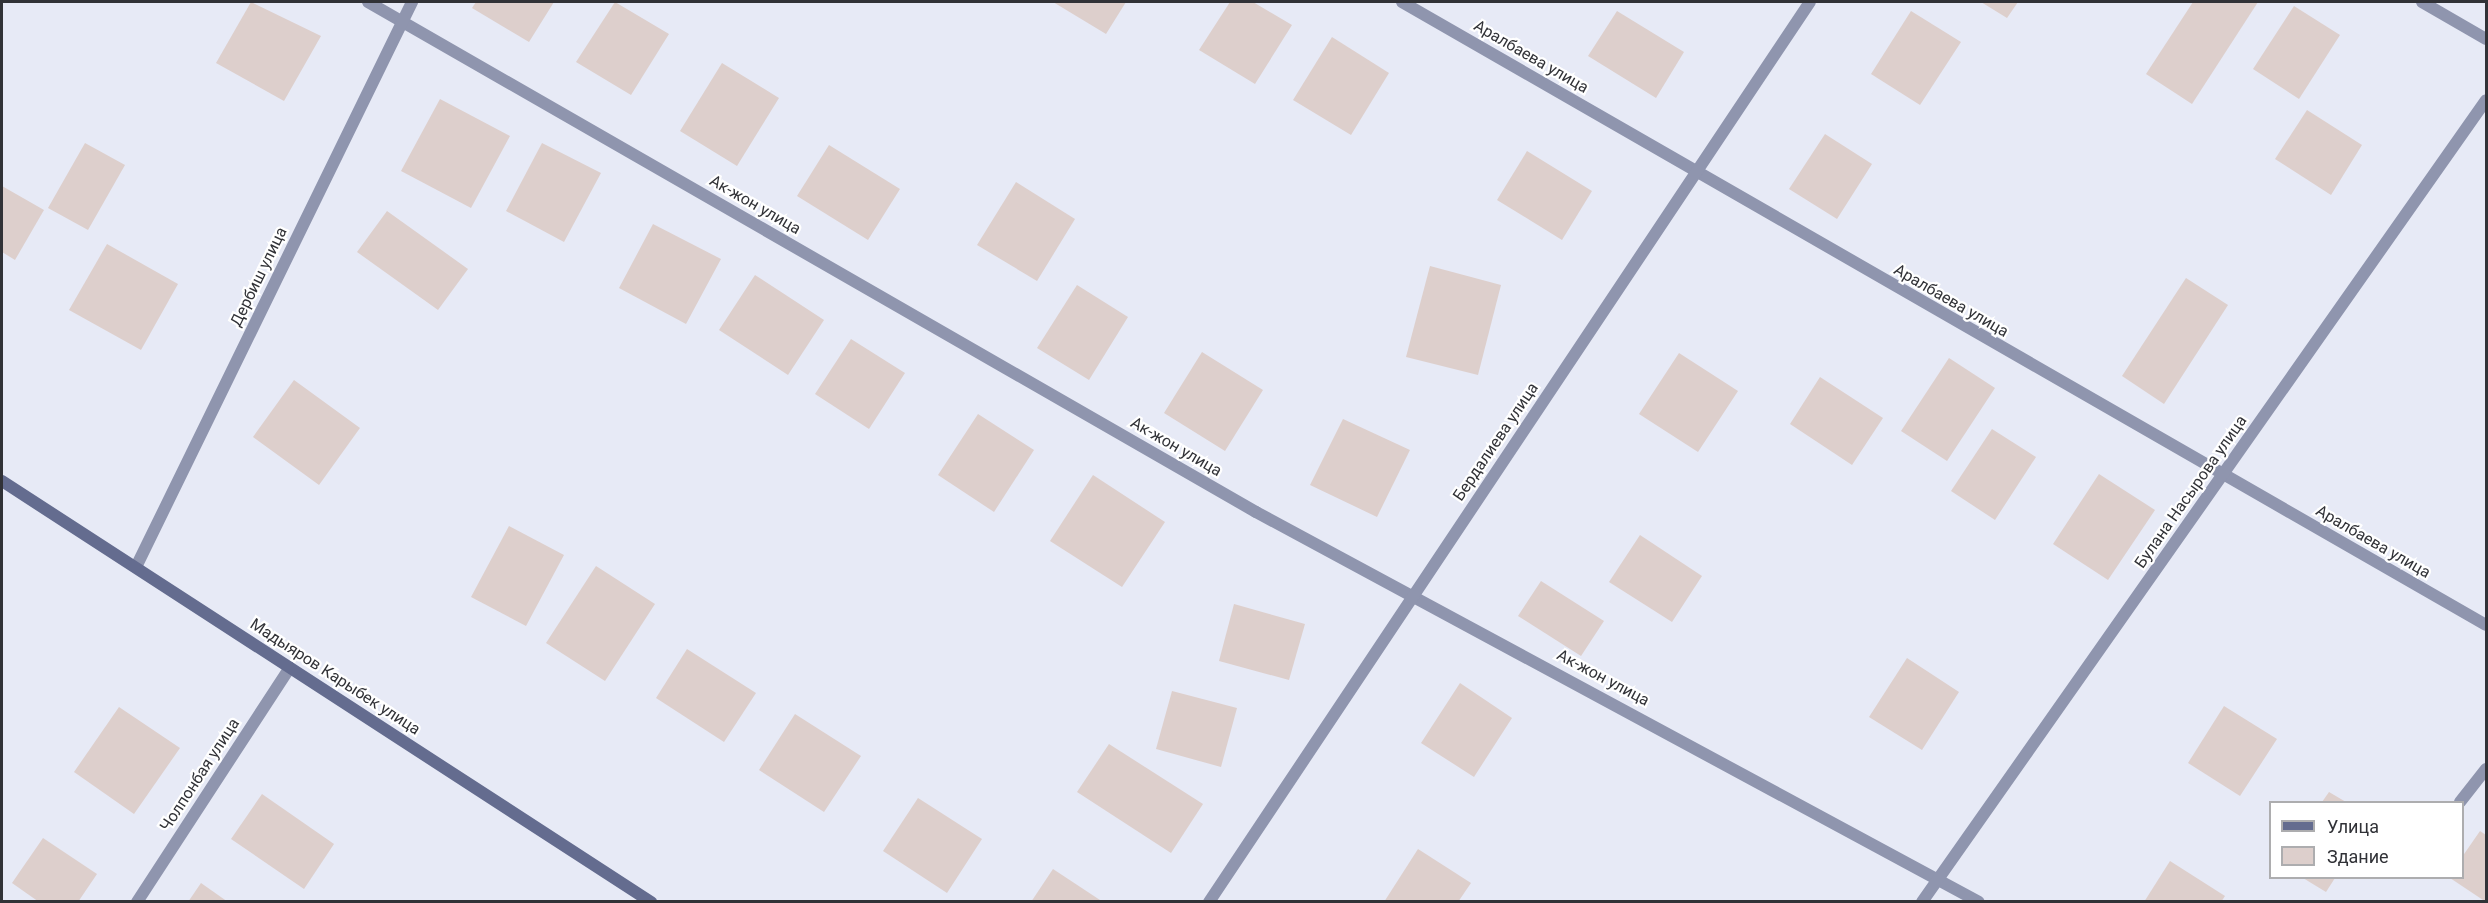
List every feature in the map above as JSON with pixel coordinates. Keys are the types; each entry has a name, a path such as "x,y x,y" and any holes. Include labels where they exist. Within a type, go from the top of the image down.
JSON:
{"street":[{"name":"Ак-жон улица","path":"368,2 1256,512 1940,877 1979,902"},
{"name":"Дербиш улица","path":"136,567 412,2"},
{"name":"Аралбаева улица","path":"1402,2 2487,625"},
{"name":"Бердалиева улица","path":"1209,902 1810,2"},
{"path":"2422,2 2487,39"},
{"name":"Булана Насырова улица","path":"1922,902 2487,100"},
{"name":"Мадыяров Карыбек улица","path":"2,481 651,902"},
{"name":"Чолпонбая улица","path":"137,902 290,667"},
{"path":"2461,801 2487,769"}],"building":[{"path":"251,2 321,36 284,101 216,63"},
{"path":"476,2 554,2 529,42 472,8"},
{"path":"615,2 669,34 631,95 576,62"},
{"path":"1053,2 1126,2 1106,34"},
{"path":"1230,2 1253,2 1292,25 1255,84 1199,50"},
{"path":"1981,2 2018,2 2007,18"},
{"path":"2193,2 2258,2 2192,104 2146,74"},
{"path":"2294,6 2340,35 2299,99 2253,69"},
{"path":"1617,11 1684,52 1656,98 1588,56"},
{"path":"1911,11 1961,42 1920,105 1871,74"},
{"path":"1332,37 1389,73 1351,135 1293,100"},
{"path":"722,63 779,98 737,166 680,131"},
{"path":"440,99 510,136 471,208 401,171"},
{"path":"2307,110 2362,145 2331,195 2275,159"},
{"path":"1825,134 1872,164 1837,219 1789,189"},
{"path":"85,143 125,165 88,230 48,208"},
{"path":"542,143 601,173 564,242 506,211"},
{"path":"829,145 900,189 868,240 797,196"},
{"path":"1527,151 1592,191 1562,240 1497,200"},
{"path":"1016,182 1075,219 1037,281 977,245"},
{"path":"2,186 44,210 15,260 2,252"},
{"path":"387,211 468,269 438,310 357,252"},
{"path":"653,224 721,259 686,324 619,288"},
{"path":"107,244 178,284 141,350 69,310"},
{"path":"1430,266 1501,285 1478,375 1406,357"},
{"path":"755,275 824,320 788,375 719,330"},
{"path":"2186,278 2228,305 2164,404 2122,376"},
{"path":"1077,285 1128,317 1089,380 1037,348"},
{"path":"851,339 905,373 869,429 815,394"},
{"path":"1202,352 1263,390 1225,451 1164,413"},
{"path":"1679,353 1738,391 1698,452 1639,414"},
{"path":"1949,358 1995,388 1947,461 1901,431"},
{"path":"1820,377 1883,418 1852,465 1790,424"},
{"path":"294,380 360,428 319,485 253,437"},
{"path":"978,414 1034,450 994,512 938,475"},
{"path":"1343,419 1410,450 1377,517 1310,485"},
{"path":"1992,429 2036,457 1995,520 1951,491"},
{"path":"2099,474 2155,510 2108,580 2053,544"},
{"path":"1093,475 1165,522 1122,587 1050,541"},
{"path":"509,526 564,555 526,626 471,597"},
{"path":"1640,535 1702,576 1672,622 1609,582"},
{"path":"596,566 655,604 605,681 546,643"},
{"path":"1541,581 1604,621 1581,656 1518,616"},
{"path":"1234,604 1305,624 1289,680 1219,661"},
{"path":"687,649 756,693 724,742 656,698"},
{"path":"1907,658 1959,692 1922,750 1869,717"},
{"path":"1460,683 1512,718 1474,777 1421,743"},
{"path":"1172,691 1237,708 1221,767 1156,749"},
{"path":"2224,706 2277,739 2240,796 2188,763"},
{"path":"119,707 180,748 134,814 74,772"},
{"path":"795,714 861,756 824,812 759,770"},
{"path":"1109,744 1203,804 1171,853 1077,792"},
{"path":"2329,792 2344,801 2323,801"},
{"path":"262,794 334,844 304,889 231,839"},
{"path":"918,798 982,839 947,893 883,851"},
{"path":"2480,831 2486,835 2486,902 2452,879 2464,879 2464,854"},
{"path":"43,838 97,874 78,902 39,902 12,883"},
{"path":"1418,849 1471,883 1458,902 1384,902"},
{"path":"2170,861 2225,896 2221,902 2144,902"},
{"path":"1053,869 1103,902 1031,902"},
{"path":"2305,879 2334,879 2326,892"},
{"path":"201,883 228,902 188,902"}]}
